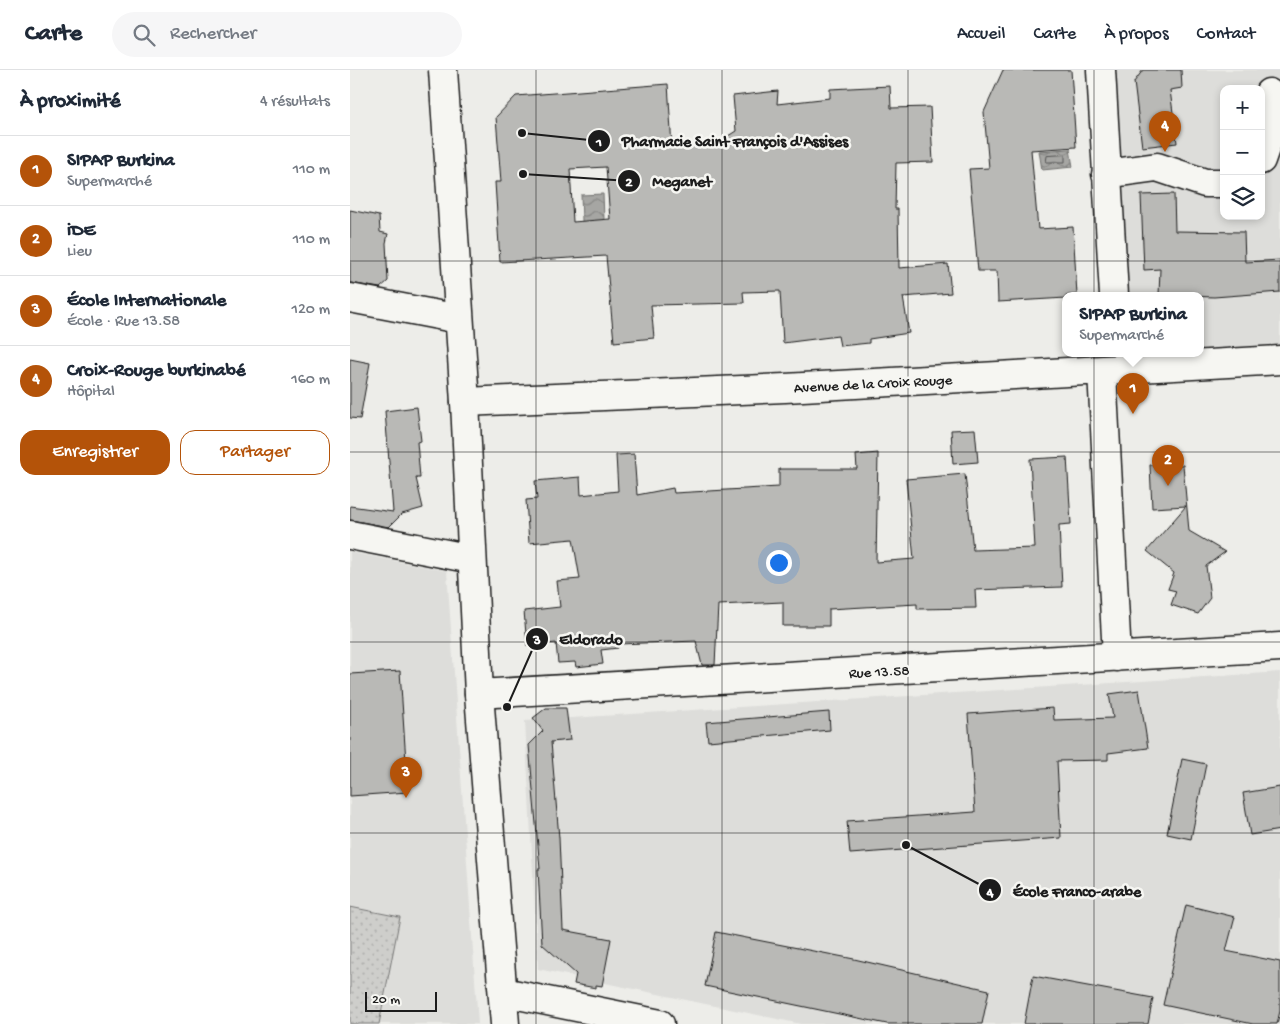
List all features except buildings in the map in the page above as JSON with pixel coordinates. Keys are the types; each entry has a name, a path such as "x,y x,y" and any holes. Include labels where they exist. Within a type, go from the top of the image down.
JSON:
{"street":[{"path":"443,70 465,402 479,694 505,1024"},
{"path":"1101,70 1114,292"},
{"path":"1265,149 1268,140 1269,93"},
{"path":"1106,174 1156,167 1205,183 1220,183"},
{"path":"350,298 459,319"},
{"name":"Avenue de la Croix Rouge","path":"465,402 1113,365 1280,360"},
{"path":"1113,365 1117,657"},
{"path":"350,535 472,559"},
{"name":"Rue 13.58","path":"479,694 1280,647"},
{"path":"503,992 660,1024"}],"shaded area":[{"path":"1114,70 1280,70 1280,347 1204,356 1204,292 1114,292"},
{"path":"1161,357 1191,357 1164,360"},
{"path":"350,552 447,571 478,1024 350,1024"},
{"path":"1280,672 1280,1024 801,1024 538,969 525,721"},
{"path":"350,907 400,917 379,1024 350,1024"}],"water":[{"path":"1070,149 1073,167 1042,170 1039,151"},
{"path":"603,194 605,244 583,245 581,195"}],"place":[{"name":"Pharmacie Saint François d'Assises","path":"522,133"},
{"name":"Croix-Rouge burkinabé","path":"1165,152"},
{"name":"Meganet","path":"523,174"},
{"name":"SIPAP Burkina","path":"1133,414"},
{"name":"iDE","path":"1168,486"},
{"name":"Eldorado","path":"507,707"},
{"name":"École Internationale","path":"406,798"},
{"name":"École Franco-arabe","path":"906,845"}]}
